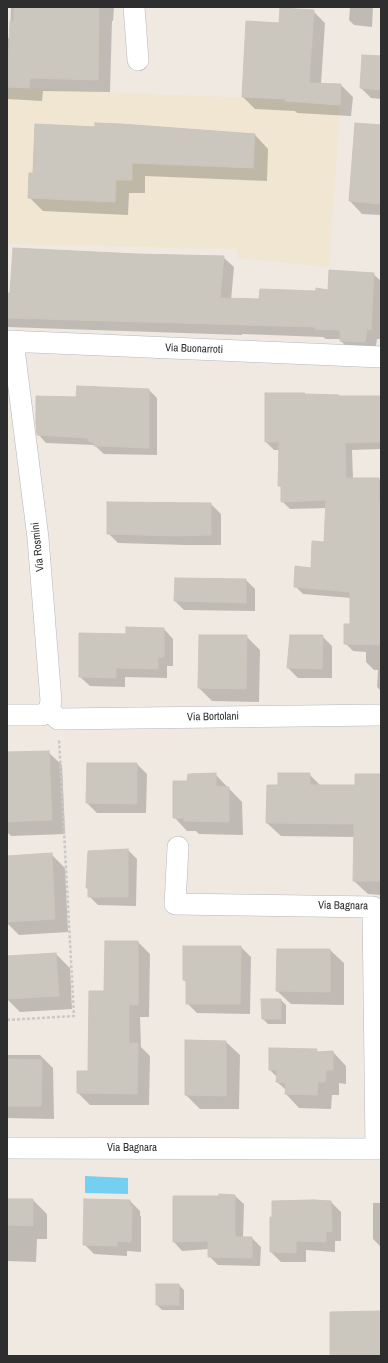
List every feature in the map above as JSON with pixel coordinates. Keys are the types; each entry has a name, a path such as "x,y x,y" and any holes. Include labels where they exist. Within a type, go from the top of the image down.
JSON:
{"street":[{"path":"134,7 138,60"},
{"name":"Via Buonarroti","path":"10,341 381,357"},
{"name":"Via Rosmini","path":"10,341 38,538 53,715"},
{"path":"7,715 53,715"},
{"name":"Via Bortolani","path":"53,715 381,715"},
{"name":"Via Bagnara","path":"7,1148 379,1149 373,907 175,904 178,847"}],"path":[{"path":"7,1020 74,1016 53,715"}],"shaded area":[{"path":"7,87 285,99 285,102 340,105 329,267 237,258 237,249 7,244"}],"water":[{"path":"85,1176 128,1178 128,1194 85,1193"}],"building":[{"path":"14,7 99,7 98,80 30,78 29,88 7,87 10,21 14,21"},
{"path":"280,8 314,10 309,83 341,84 340,105 285,101 285,99 242,97 246,21 279,23"},
{"path":"362,55 381,56 381,90 360,88"},
{"path":"95,123 255,134 253,168 132,163 132,180 116,180 115,202 28,198 29,173 33,173 35,124 95,127"},
{"path":"355,123 381,125 381,204 349,201"},
{"path":"13,248 137,254 224,256 220,298 259,299 260,289 316,291 316,288 328,290 329,270 374,273 371,330 367,329 365,342 340,341 340,330 315,329 315,327 7,318 7,293 10,293"},
{"path":"77,386 149,389 149,448 94,446 94,442 88,441 88,438 37,435 36,396 76,397"},
{"path":"265,393 381,396 381,442 345,443 346,478 379,478 379,501 381,501 381,645 344,644 344,624 350,624 350,592 294,587 295,566 311,568 312,541 324,542 326,500 281,502 281,486 278,486 279,442 265,442"},
{"path":"107,502 211,503 211,535 175,536 107,534"},
{"path":"175,578 246,579 246,603 174,601"},
{"path":"126,627 164,628 164,657 158,657 158,669 116,668 116,678 79,677 79,633 126,634"},
{"path":"199,635 247,635 246,689 198,688"},
{"path":"290,635 323,635 322,669 287,668"},
{"path":"49,751 52,820 7,822 7,752"},
{"path":"87,763 137,763 137,804 86,803"},
{"path":"216,773 216,786 229,787 229,822 184,821 185,818 173,818 173,781 187,781 188,774"},
{"path":"278,773 310,773 310,785 355,785 355,774 381,774 381,881 353,881 354,824 266,823 267,785 278,785"},
{"path":"128,849 128,897 88,897 88,888 86,888 88,851"},
{"path":"52,853 55,919 7,922 7,856"},
{"path":"105,941 138,941 138,1005 129,1005 129,1043 138,1043 137,1094 77,1093 77,1071 88,1071 89,991 104,991"},
{"path":"183,946 241,946 240,1004 186,1004 186,980 183,980"},
{"path":"277,949 330,949 330,992 276,991"},
{"path":"56,953 59,996 7,999 7,956"},
{"path":"261,999 281,999 281,1019 262,1019"},
{"path":"185,1040 226,1041 226,1096 185,1095"},
{"path":"269,1048 317,1049 316,1052 333,1051 333,1070 326,1070 325,1082 318,1082 317,1095 285,1094 286,1083 276,1082 277,1070 269,1070"},
{"path":"7,1059 42,1060 41,1106 7,1106"},
{"path":"219,1194 235,1195 235,1237 252,1237 252,1258 208,1257 208,1241 173,1242 173,1196 219,1196"},
{"path":"7,1199 33,1199 33,1226 7,1225"},
{"path":"84,1199 130,1200 130,1206 132,1206 131,1242 117,1241 117,1246 83,1245"},
{"path":"272,1201 331,1201 332,1232 326,1231 326,1242 296,1241 296,1253 270,1252 270,1217 272,1217"},
{"path":"156,1284 179,1284 179,1305 156,1305"},
{"path":"381,1311 381,1356 330,1356 330,1312"}]}
